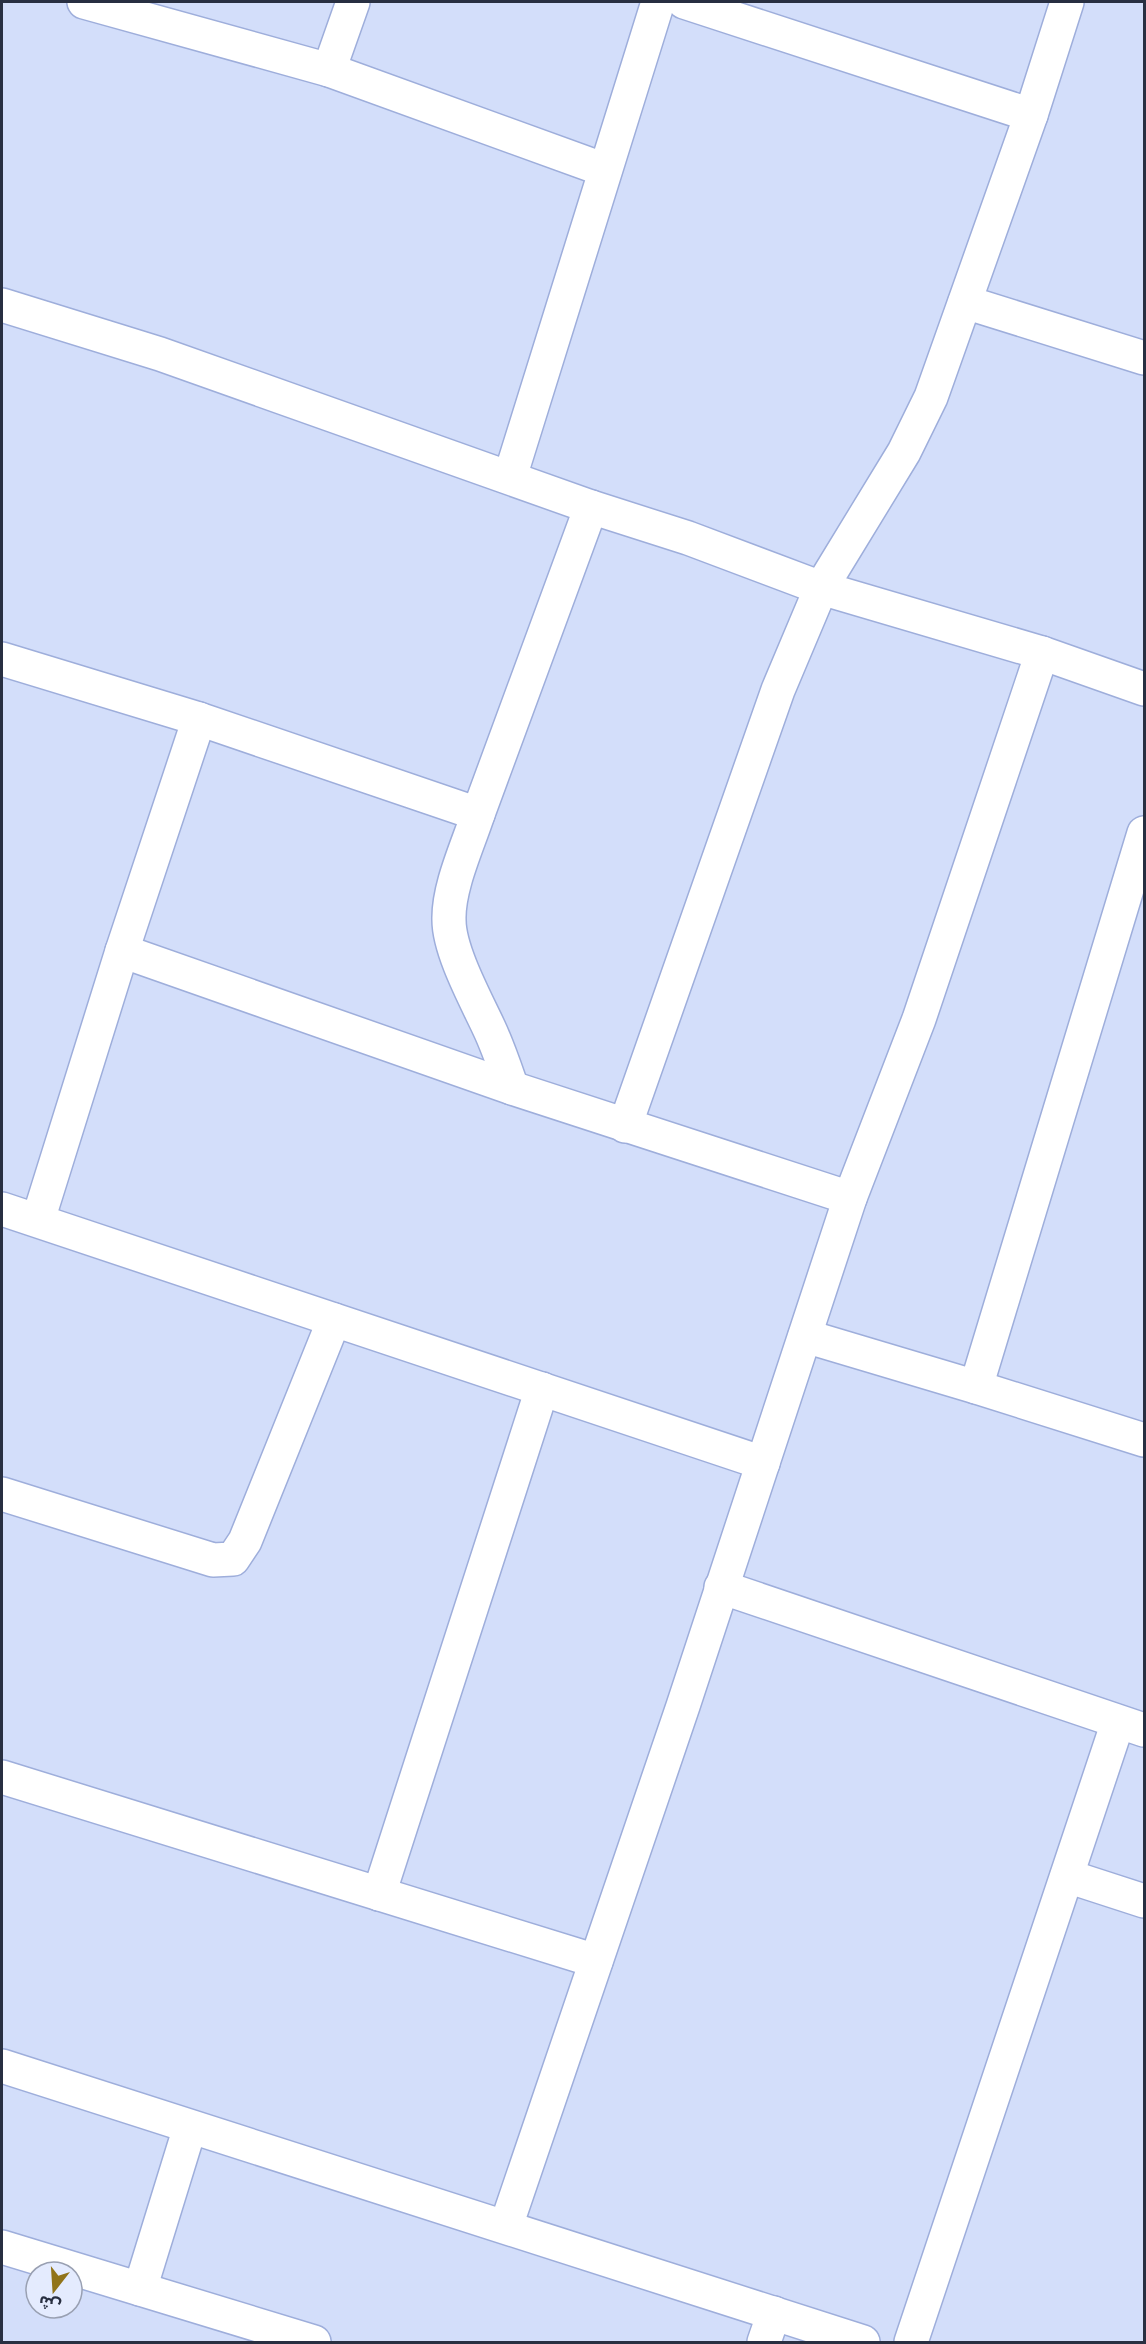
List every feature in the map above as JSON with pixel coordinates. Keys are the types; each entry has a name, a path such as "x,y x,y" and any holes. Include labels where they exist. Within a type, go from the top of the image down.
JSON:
{"street":[{"path":"84,2 264,50 329,70 605,170"},
{"path":"329,70 353,2"},
{"path":"510,477 658,2"},
{"path":"684,2 1031,115"},
{"path":"625,1126 778,690 821,588 904,452 931,398 1031,115 1067,2"},
{"path":"964,302 1144,358"},
{"path":"2,305 160,354 591,507 688,538 821,588 1042,653 1144,689"},
{"path":"512,1088 457,953 449,921 453,891 478,814 591,507"},
{"path":"506,2226 597,1961 850,1198 920,1019 1042,653"},
{"path":"2,659 199,719 478,814"},
{"path":"38,1220 122,951 199,719"},
{"path":"976,1387 1144,833"},
{"path":"122,951 512,1088 850,1198"},
{"path":"2,1209 763,1463"},
{"path":"2,1494 213,1560 233,1559 245,1541 334,1320"},
{"path":"806,1336 1144,1440"},
{"path":"379,1894 542,1389"},
{"path":"721,1587 1131,1726 1067,1876 911,2343"},
{"path":"2,1777 597,1961"},
{"path":"1067,1876 1144,1901"},
{"path":"2,2066 506,2226 769,2328 863,2343"},
{"path":"140,2289 190,2127"},
{"path":"2,2247 314,2343"}]}
